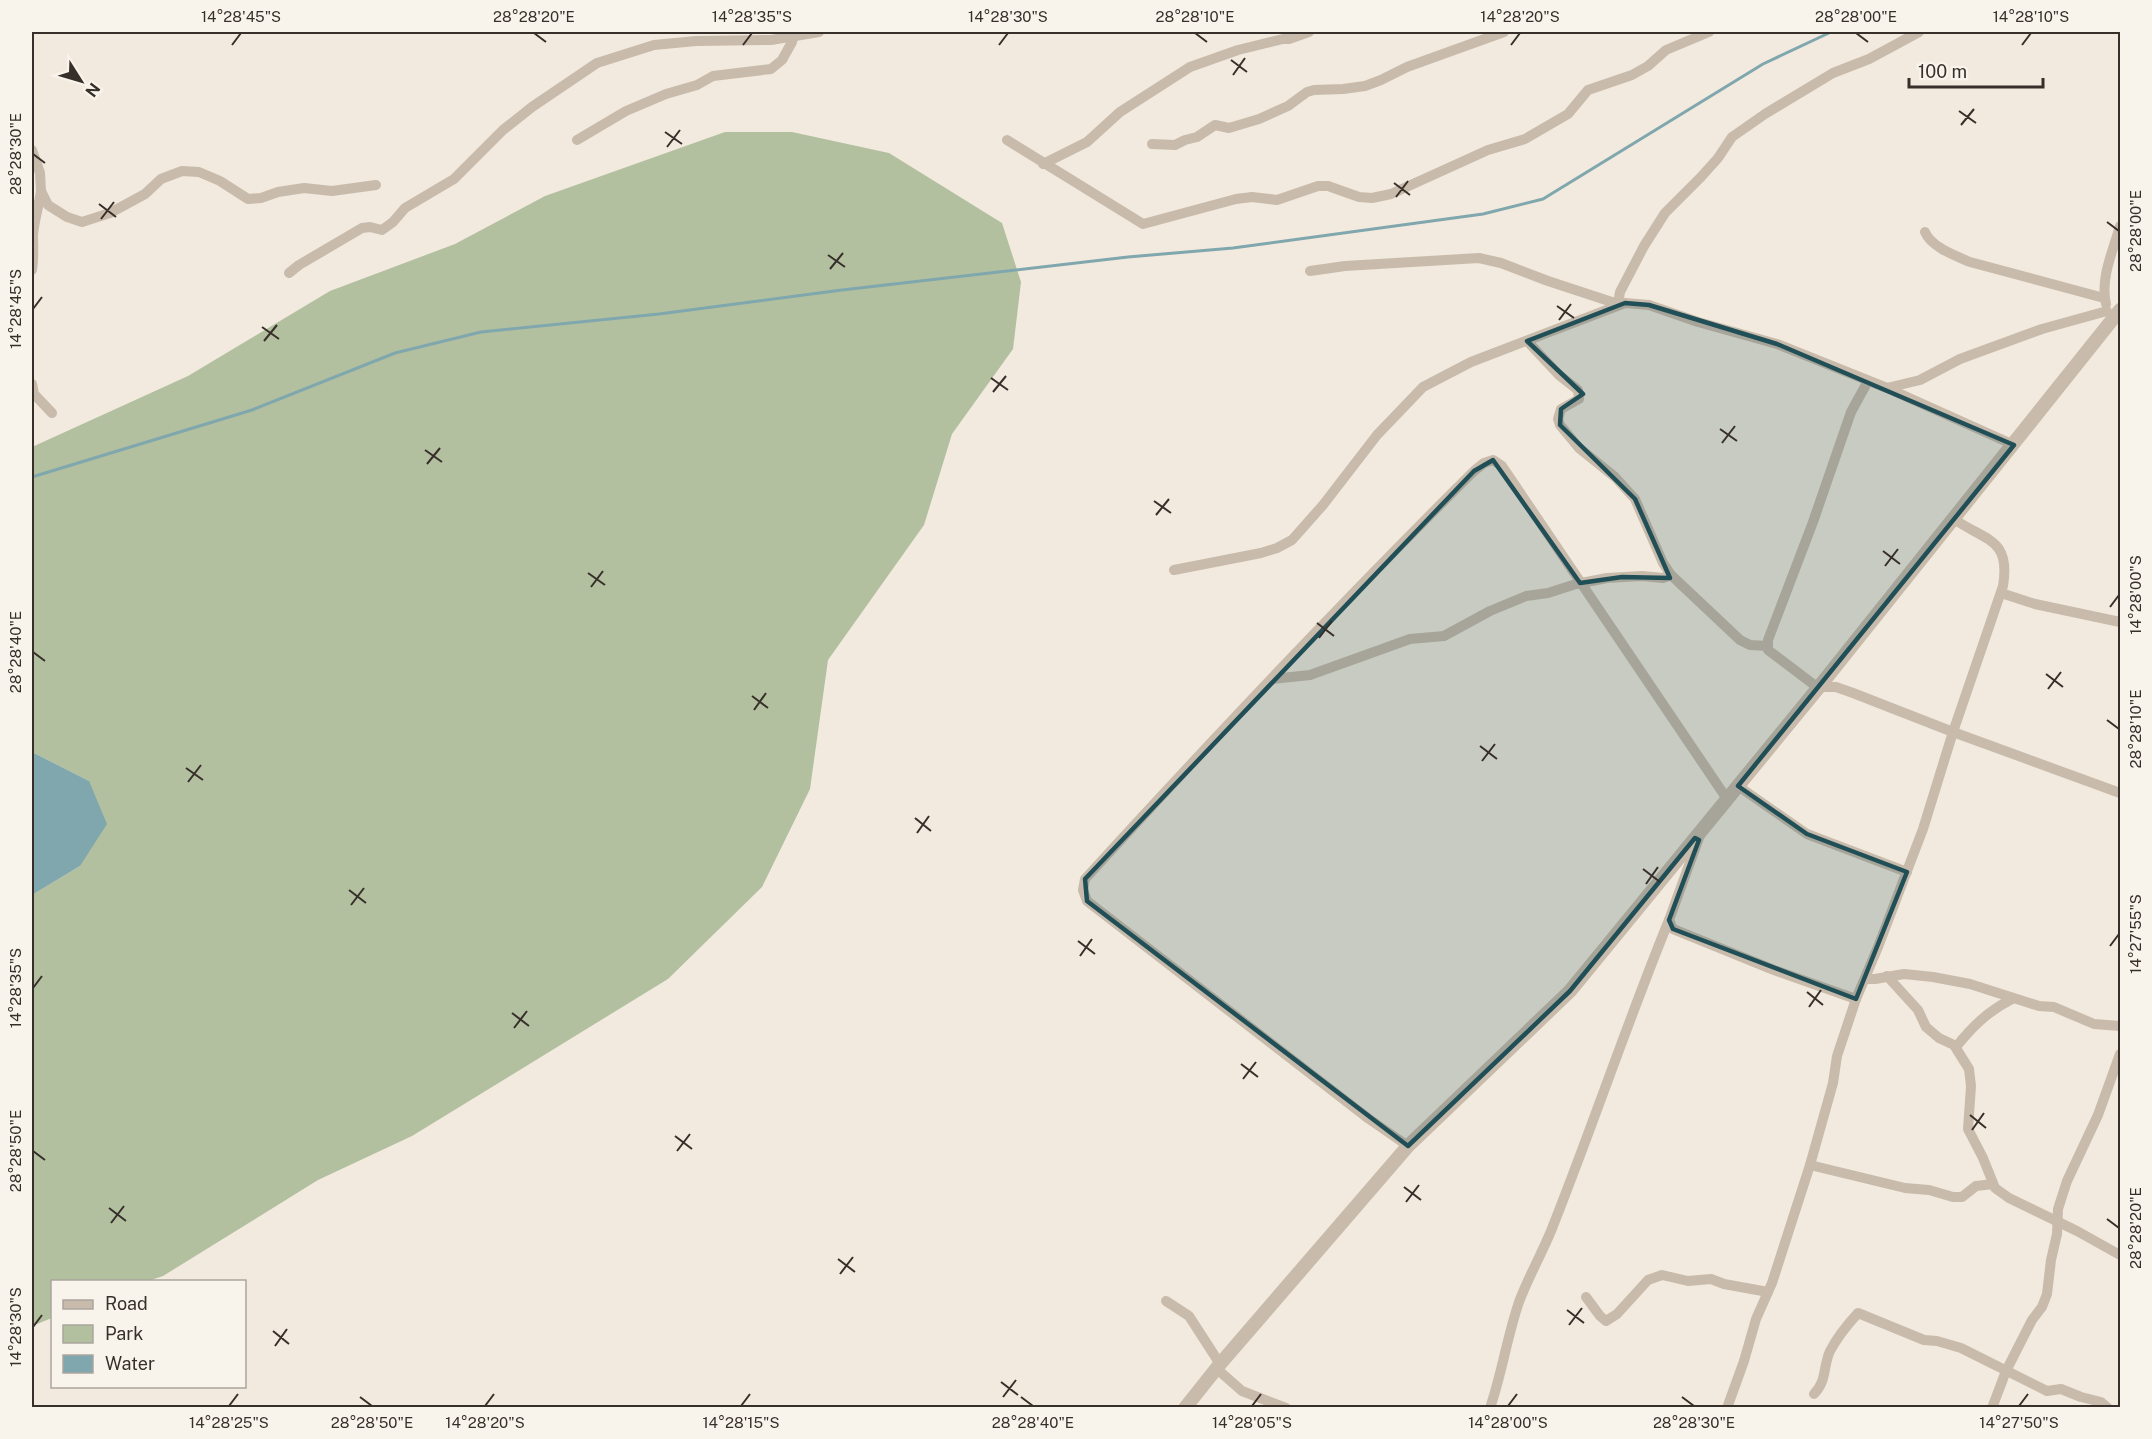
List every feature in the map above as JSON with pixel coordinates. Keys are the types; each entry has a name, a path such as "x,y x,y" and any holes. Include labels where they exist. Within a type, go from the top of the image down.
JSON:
{"street":[{"path":"290,273 299,265 362,228 382,230 388,227 405,208 454,178 503,130 532,107 597,63 654,45 696,41 771,40 819,32"},
{"path":"1043,164 1087,142 1120,112 1190,67 1238,50 1310,32"},
{"path":"1152,144 1175,144 1197,137 1215,125 1229,128 1240,126 1288,106 1307,92 1365,86 1407,67 1504,32"},
{"path":"1007,140 1143,224 1236,199 1252,197 1277,200 1317,186 1328,186 1359,197 1372,198 1391,194 1488,150 1525,139 1568,114 1588,90 1632,75 1648,66 1666,50 1709,32"},
{"path":"1618,304 1620,292 1644,246 1665,213 1718,158 1732,137 1833,73 1869,59 1919,32"},
{"path":"576,140 626,111 666,94 697,85 713,76 771,69 782,60 793,37"},
{"path":"32,150 40,173 41,191 39,212 33,233 32,270"},
{"path":"41,191 48,205 67,217 82,222 110,213 145,194 161,179 182,171 199,172 220,181 248,199 304,188 332,191 376,184"},
{"path":"2113,313 2104,298 2103,290 2121,226"},
{"path":"1925,232 1929,240 1970,262 2104,298"},
{"path":"1310,272 1345,266 1479,258 1501,263 1618,304"},
{"path":"1174,570 1261,553 1292,540 1323,505 1377,435 1424,387 1471,362 1618,304 1635,302 1665,309 1698,322 1777,344 1887,388 2014,445"},
{"path":"1887,388 1920,380 1960,359 2042,329 2113,313"},
{"path":"1185,1407 1408,1146 1570,991 2014,445 2113,313"},
{"path":"1527,341 1559,375 1578,390 1579,399 1561,409 1558,419 1560,424 1579,448 1615,477 1635,499 1663,563 1671,575 1740,640 1750,645 1767,646"},
{"path":"1868,381 1851,412 1767,646 1768,650 1819,687 1836,687 2121,793"},
{"path":"32,384 34,394 51,413"},
{"path":"1408,1146 1360,1112 1087,901 1083,890 1085,879 1172,783 1451,494 1474,471 1484,463 1493,460 1502,466 1727,799"},
{"path":"1727,1407 1810,1165 1833,1083 1837,1056 1856,999 1923,829 1953,732 2001,593 2004,570 2000,550 1988,537 1954,519"},
{"path":"1272,679 1310,675 1410,639 1444,636 1513,600 1548,593 1580,583 1622,577 1662,578 1671,575"},
{"path":"2001,593 2035,604 2121,622"},
{"path":"1738,786 1807,834 1907,872"},
{"path":"1490,1407 1507,1339 1520,1299 1550,1232 1702,831"},
{"path":"1669,920 1673,929 1774,970 1856,999"},
{"path":"1865,979 1918,974 1970,984 2039,1006 2054,1007 2094,1024 2121,1026"},
{"path":"1887,976 1918,1010 1926,1027 1956,1047 1971,1075 1968,1129 1993,1184 2009,1198 2121,1255"},
{"path":"1956,1047 1971,1028 1992,1010 2012,999"},
{"path":"1992,1407 2006,1371 2047,1294 2058,1209 2067,1180 2098,1114 2121,1054"},
{"path":"1810,1165 1953,1197 1962,1197 1976,1186 1993,1184"},
{"path":"1586,1297 1606,1321 1617,1314 1648,1280 1662,1275 1688,1281 1711,1279 1724,1284 1768,1292"},
{"path":"1166,1301 1189,1316 1218,1366 1242,1391 1286,1407"},
{"path":"1814,1394 1821,1387 1829,1353 1858,1313 1924,1340 1961,1348 2047,1390 2061,1389 2101,1402 2108,1407"}],"highlighted area":[{"path":"1625,303 1649,305 1777,344 2014,445 1738,786 1807,834 1907,872 1856,999 1673,929 1669,920 1699,840 1695,838 1570,991 1408,1146 1087,901 1085,879 1474,471 1493,460 1580,583 1622,577 1670,578 1635,499 1560,425 1561,409 1583,394 1527,341"}],"green space":[{"path":"725,132 792,132 889,153 1002,223 1021,282 1013,349 952,434 924,525 828,660 810,789 762,887 668,979 412,1136 318,1180 163,1276 151,1280 51,1280 51,1318 32,1326 32,895 80,866 89,781 32,752 32,447 188,376 330,291 455,244 545,196"}],"water":[{"path":"32,752 89,781 107,824 80,866 32,895"}],"waterway":[{"path":"32,477 252,410 395,353 481,332 659,314 1128,257 1233,248 1483,214 1543,199 1763,64 1831,32"}]}
